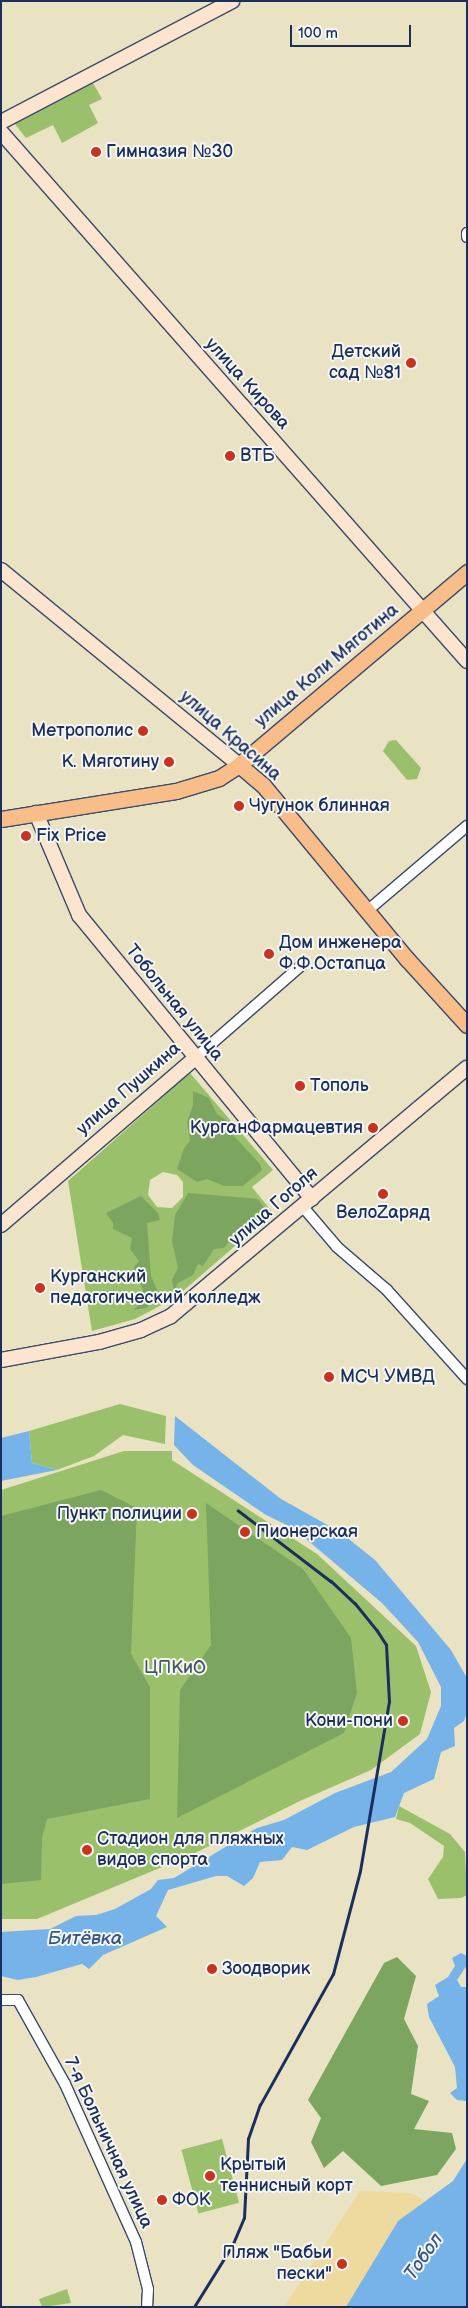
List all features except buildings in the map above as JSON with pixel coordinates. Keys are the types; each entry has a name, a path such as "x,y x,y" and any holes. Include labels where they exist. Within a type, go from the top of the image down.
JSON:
{"main road":[{"name":"улица Коли Мяготина","path":"1,819 197,786 218,778 239,765 467,572"},
{"name":"улица Красина","path":"239,765 263,786 367,911 467,1025"}],"street":[{"path":"1,122 232,1"},
{"name":"улица Кирова","path":"1,132 467,660"},
{"name":"улица Красина","path":"1,570 239,765"},
{"name":"Тобольная улица","path":"36,814 79,915 308,1203 337,1247 387,1290 467,1379"},
{"path":"367,911 467,826"},
{"name":"улица Пушкина","path":"1,1225 304,963"},
{"name":"улица Гоголя","path":"1,1360 99,1342 141,1330 171,1316 467,1068"},
{"name":"7-я Больничная улица","path":"1,2000 18,2000 65,2084 136,2242 148,2289 147,2307"}],"green space":[{"path":"93,83 102,99 89,105 98,123 62,143 53,125 26,138 15,124"},
{"path":"396,740 421,768 417,779 407,780 383,751 389,741"},
{"path":"190,1073 273,1170 252,1187 273,1213 175,1298 135,1319 92,1331 68,1181","holes":["163,1172 177,1175 183,1182 183,1197 172,1208 157,1207 148,1195 150,1180"]},
{"path":"193,1091 209,1098 217,1114 230,1123 233,1135 260,1164 262,1170 243,1186 224,1186 207,1179 197,1182 177,1169 184,1148 190,1141 187,1122 193,1105"},
{"path":"188,1193 258,1199 269,1215 235,1234 224,1248 214,1249 203,1266 198,1264 193,1275 178,1283 174,1291 172,1280 178,1268 172,1241 175,1215"},
{"path":"141,1196 158,1213 160,1220 147,1223 151,1276 160,1297 146,1308 133,1310 140,1304 143,1290 134,1267 139,1261 130,1249 132,1238 113,1229 113,1223 106,1213"},
{"path":"120,1404 166,1416 165,1444 123,1435 94,1456 57,1470 32,1463 29,1431"},
{"name":"ЦПКиО","path":"124,1451 172,1451 172,1460 317,1554 416,1646 431,1692 420,1734 371,1770 300,1801 191,1855 37,1919 1,1919 1,1490"},
{"path":"101,1490 137,1508 131,1654 150,1687 150,1799 47,1819 42,1838 41,1880 1,1884 1,1516"},
{"path":"206,1503 303,1569 351,1638 357,1693 344,1733 177,1818 180,1690 211,1645"},
{"path":"399,1806 450,1834 465,1852 467,1895 461,1898 438,1899 428,1879 443,1857 444,1846 410,1823 396,1819"},
{"path":"397,1957 416,1976 404,2019 418,2046 411,2094 429,2101 414,2129 452,2133 456,2149 437,2175 381,2186 343,2151 324,2168 311,2142 321,2118 308,2100 384,1963"},
{"name":"Крытый теннисный корт","path":"222,2139 239,2203 199,2214 181,2150"},
{"path":"67,2289 71,2303 42,2307 39,2299"}],"sand":[{"name":"Пляж \"Бабьи пески\"","path":"360,2191 411,2193 425,2201 398,2221 346,2307 284,2307"}],"water":[{"name":"Битёвка","path":"175,1416 281,1499 340,1532 375,1560 451,1650 467,1678 467,1712 464,1721 454,1728 455,1746 441,1752 434,1779 404,1793 395,1817 354,1827 307,1850 292,1847 282,1860 260,1862 253,1878 244,1886 227,1876 216,1876 168,1890 156,1916 167,1927 103,1955 89,1969 82,1964 18,1980 1,1976 1,1932 50,1929 76,1916 96,1915 115,1909 151,1889 158,1880 174,1878 257,1828 284,1820 335,1793 391,1772 427,1739 441,1706 441,1687 418,1642 382,1603 293,1528 266,1515 193,1465 174,1445"},
{"path":"29,1431 32,1463 57,1470 1,1481 1,1438"},
{"path":"461,1953 467,1956 467,1965 457,1980 461,1987 467,1987 467,2101 457,2100 450,2093 457,2088 455,2067 429,2017 427,2004 439,1996 435,1985 448,1977 455,1966 452,1958"},
{"name":"Тобол","path":"467,2159 467,2307 346,2307 398,2221 453,2181"}],"railway":[{"path":"194,2307 232,2246 244,2218 248,2139 260,2105 333,1974 360,1871 389,1702 386,1645 377,1631 355,1604 331,1582 238,1511"}],"place":[{"name":"Гимназия №30","path":"96,152"},
{"name":"Детский сад №81","path":"411,363"},
{"name":"ВТБ","path":"230,456"},
{"name":"Метрополис","path":"143,731"},
{"name":"К. Мяготину","path":"169,762"},
{"name":"Чугунок блинная","path":"239,806"},
{"name":"Fix Price","path":"26,836"},
{"name":"Дом инженера Ф.Ф.Остапца","path":"269,954"},
{"name":"Тополь","path":"300,1086"},
{"name":"КурганФармацевтия","path":"373,1128"},
{"name":"ВелоZаряд","path":"383,1194"},
{"name":"Курганский педагогический колледж","path":"40,1288"},
{"name":"МСЧ УМВД","path":"329,1377"},
{"name":"Пункт полиции","path":"192,1514"},
{"name":"Пионерская","path":"245,1532"},
{"name":"Кони-пони","path":"403,1721"},
{"name":"Стадион для пляжных видов спорта","path":"87,1850"},
{"name":"Зоодворик","path":"212,1969"},
{"name":"Крытый теннисный корт","path":"210,2176"},
{"name":"ФОК","path":"162,2200"},
{"name":"Пляж \"Бабьи пески\"","path":"342,2264"}]}
